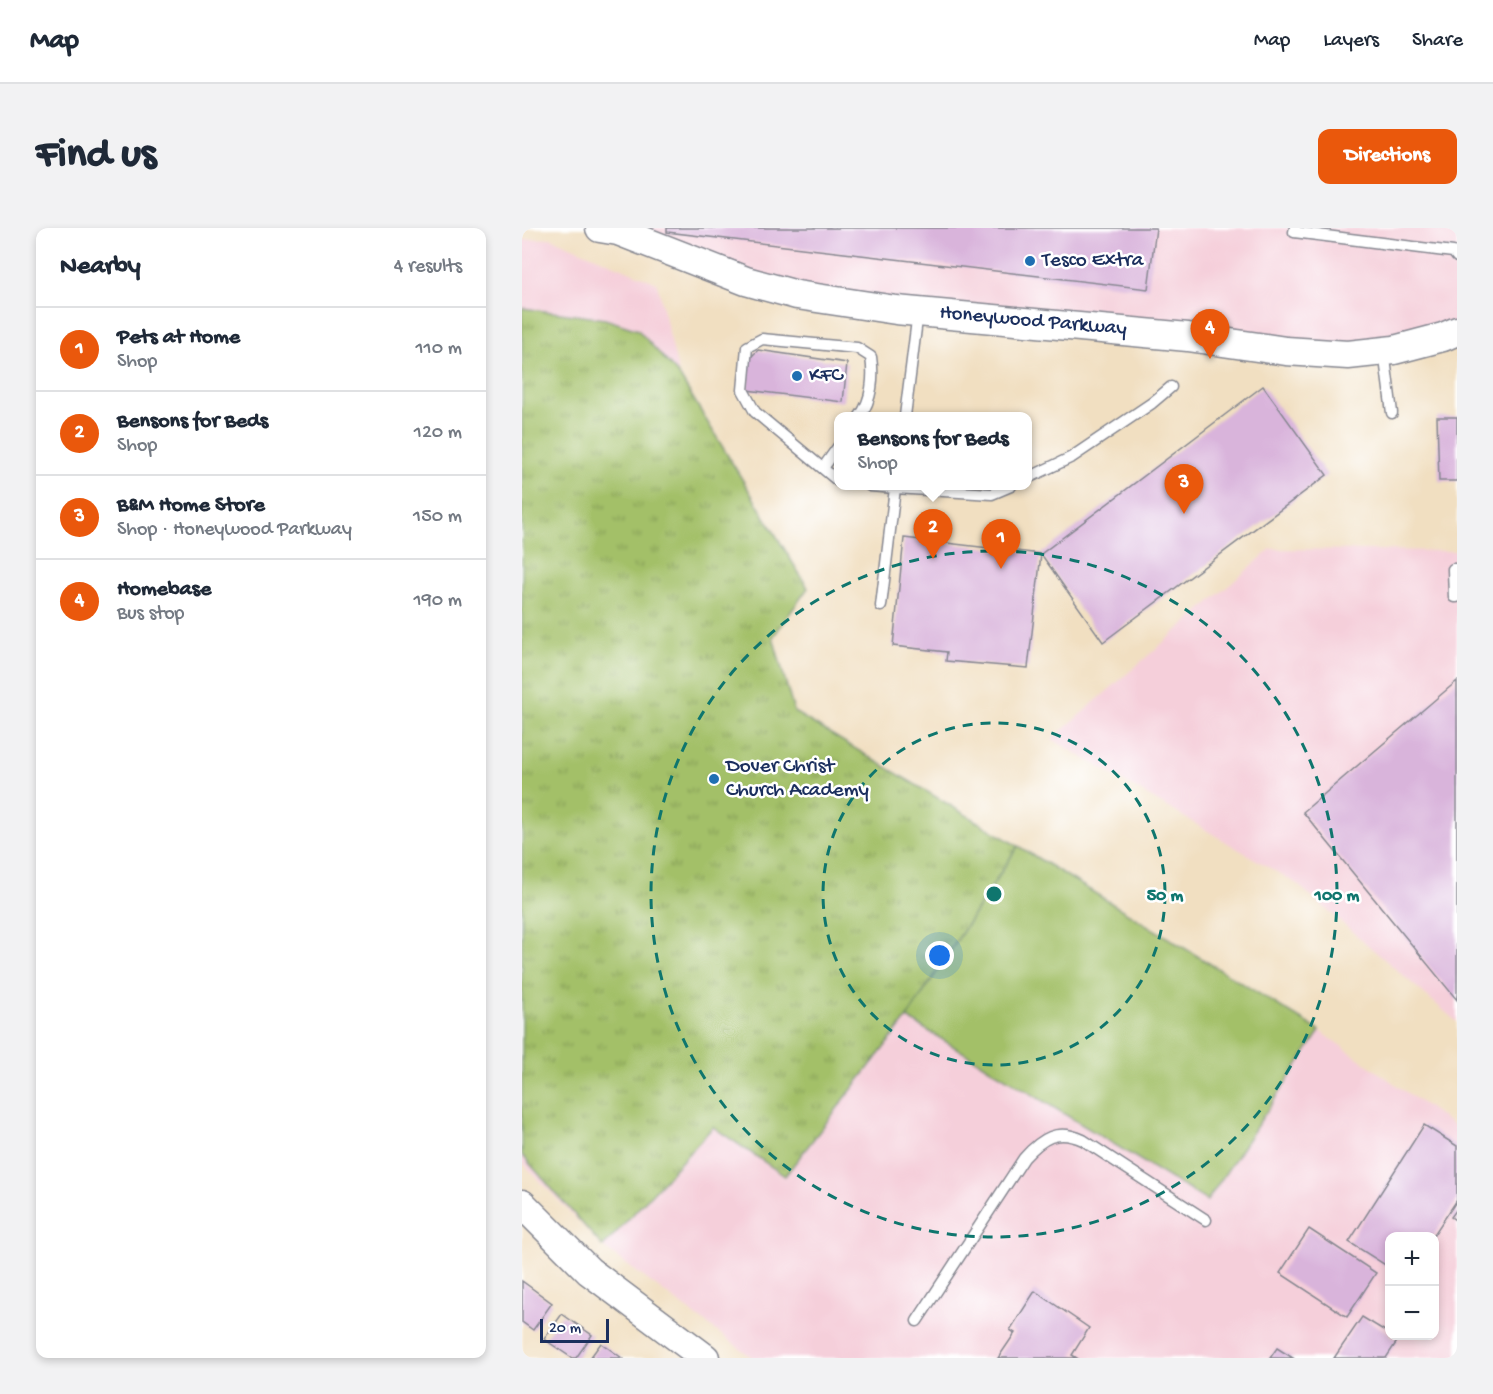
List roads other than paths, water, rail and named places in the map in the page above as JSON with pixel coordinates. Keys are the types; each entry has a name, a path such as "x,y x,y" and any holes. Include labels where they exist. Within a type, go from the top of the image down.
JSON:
{"street":[{"name":"Honeywood Parkway","path":"611,229 746,281 797,295 896,309 1188,337 1286,351 1348,354 1394,350 1457,331"},
{"path":"522,1204 590,1271 705,1358"}],"lane":[{"path":"1295,228 1294,232 1453,252 1457,257"},
{"path":"906,412 918,311"},
{"path":"834,478 755,412 743,390 747,347 762,339 857,348 871,357 873,371 867,406 863,412"},
{"path":"1384,351 1392,413"},
{"path":"1032,476 1072,457 1152,403 1171,387"},
{"path":"823,468 834,453"},
{"path":"881,606 895,490"},
{"path":"937,490 992,494 1002,490"},
{"path":"1457,569 1453,569 1454,597 1457,597"},
{"path":"917,1321 1024,1158 1036,1144 1049,1137 1072,1135 1083,1140 1206,1220"}],"place":[{"name":"Tesco Extra","path":"1030,261"},
{"name":"Homebase","path":"1210,359"},
{"name":"KFC","path":"797,376"},
{"name":"B&M Home Store","path":"1184,514"},
{"name":"Bensons for Beds","path":"933,559"},
{"name":"Pets at Home","path":"1001,569"},
{"name":"Dover Christ Church Academy","path":"714,779"}]}
